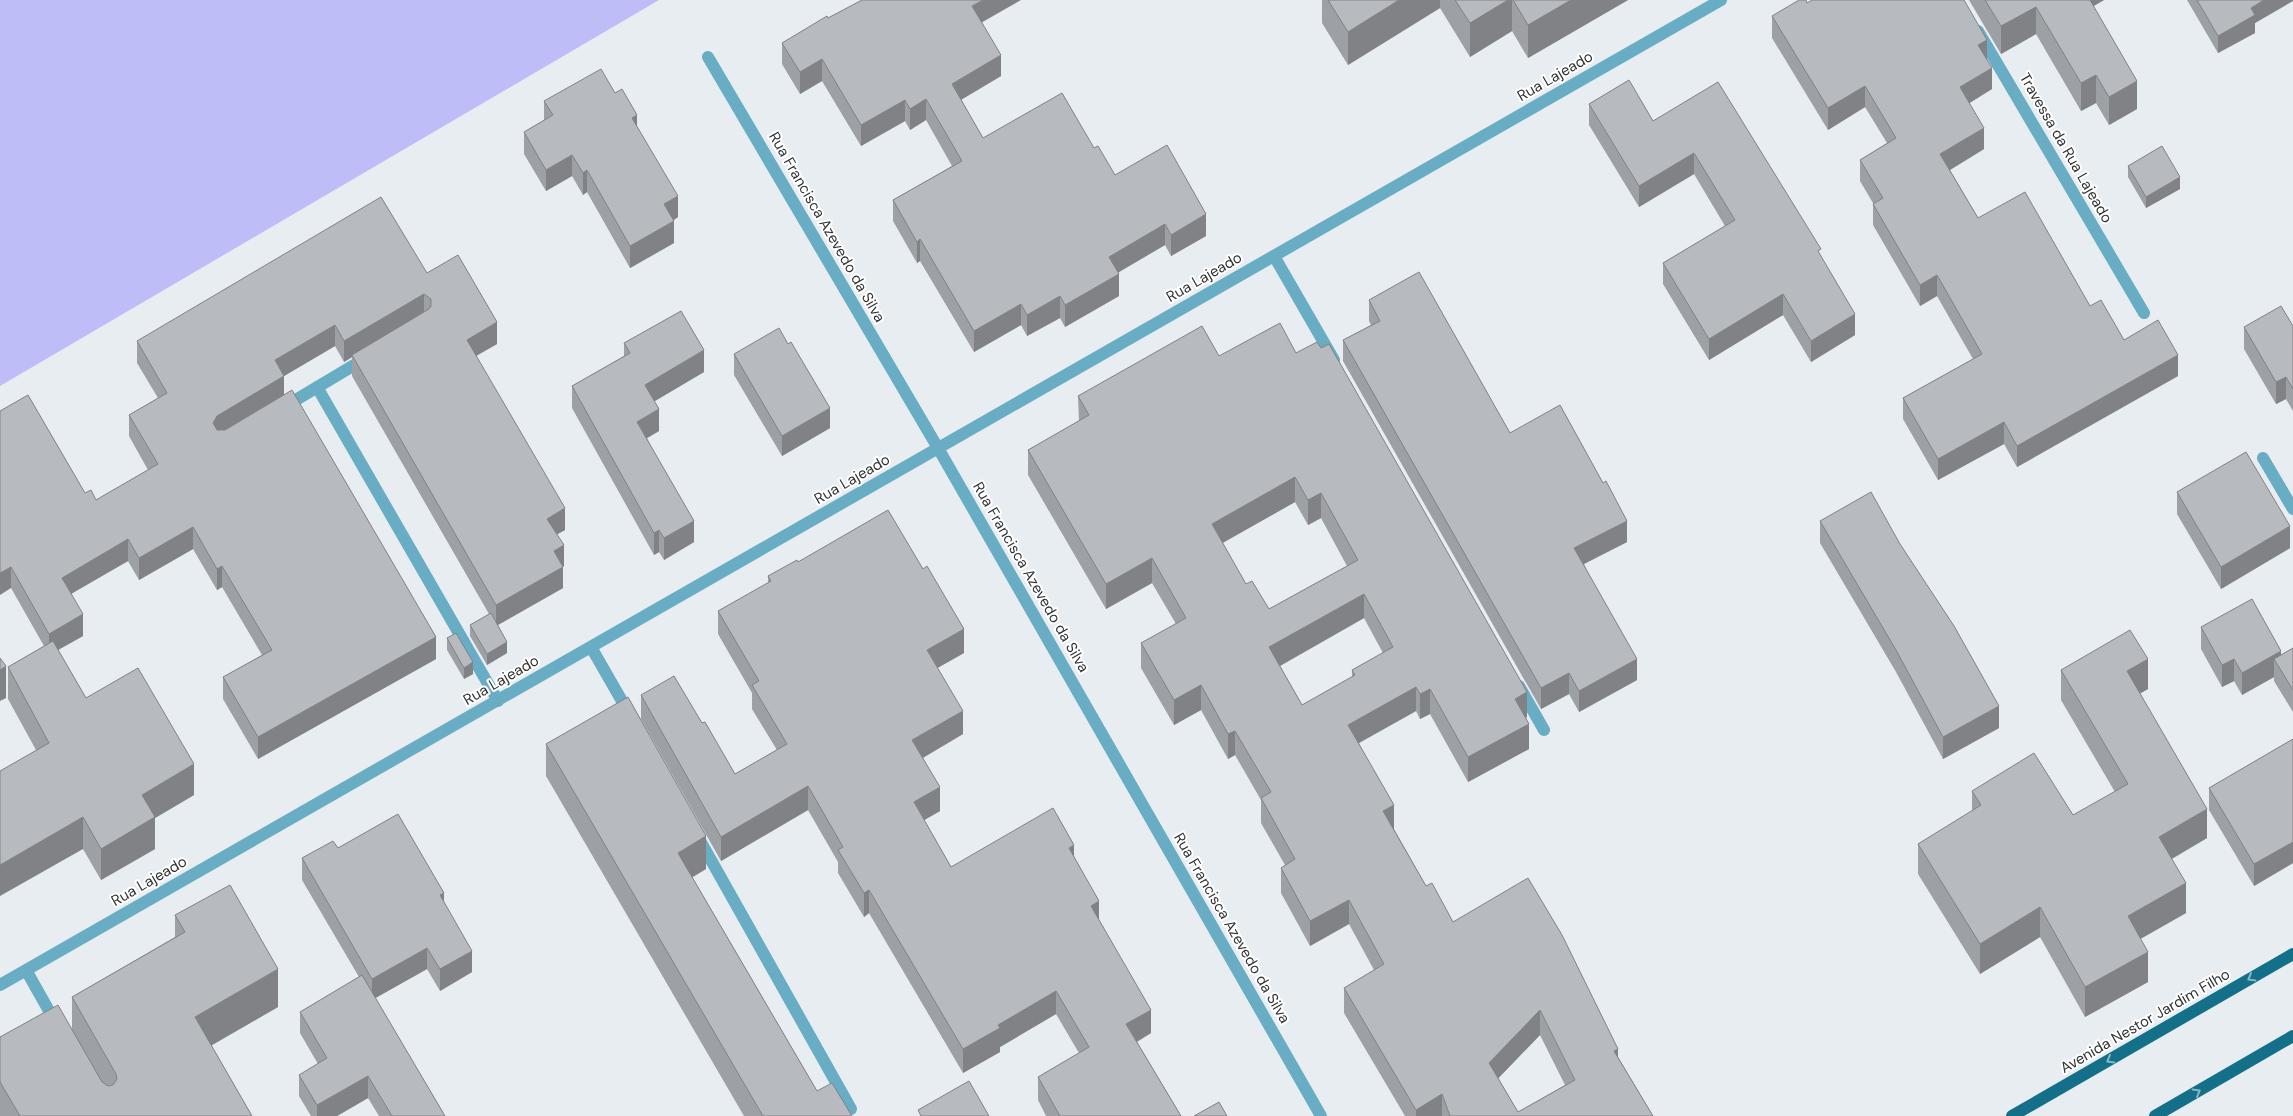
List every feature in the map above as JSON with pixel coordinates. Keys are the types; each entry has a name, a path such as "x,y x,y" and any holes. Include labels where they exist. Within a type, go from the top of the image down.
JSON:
{"main road":[{"name":"Avenida Nestor Jardim Filho","path":"2012,1116 2293,954"},
{"path":"2155,1116 2293,1036"}],"street":[{"name":"Rua Lajeado","path":"0,985 1721,0"},
{"name":"Travessa da Rua Lajeado","path":"1970,17 2144,313"},
{"name":"Rua Francisca Azevedo da Silva","path":"708,56 938,448 1320,1116"},
{"path":"1274,256 1338,368"},
{"path":"269,416 374,353"},
{"path":"317,387 498,700"},
{"path":"2263,458 2293,509"},
{"path":"591,647 634,724"},
{"path":"1515,678 1544,730"},
{"path":"692,826 851,1109"},
{"path":"26,970 65,1039"}],"shaded area":[{"path":"0,0 659,0 0,386"}],"building":[{"path":"862,0 983,0 972,6 1001,55 952,84 983,138 1062,93 1094,148 1098,146 1115,175 1167,145 1206,214 1171,235 1165,224 1109,257 1119,274 1065,305 1060,296 1027,315 1021,304 974,331 920,239 917,242 893,200 962,161 926,99 910,109 905,100 861,125 822,59 800,72 782,43 827,16 828,18"},
{"path":"1328,0 1399,0 1348,32"},
{"path":"1455,0 1508,0 1470,23"},
{"path":"1513,0 1571,0 1528,25"},
{"path":"1799,0 1806,0 1807,3 1812,0 1964,0 1987,40 1978,45 1992,68 1960,87 1984,128 1940,154 1978,218 2025,192 2090,306 2101,300 2124,340 2158,320 2178,355 2017,446 2004,422 1938,459 1903,398 1982,354 1937,275 1920,285 1873,204 1883,198 1860,160 1896,138 1865,86 1828,108 1772,16"},
{"path":"1985,0 2090,0 2137,81 2109,97 2096,75 2081,83 2036,7 2001,26"},
{"path":"2197,0 2264,0 2251,8 2255,15 2218,36"},
{"path":"601,69 615,93 622,89 637,115 632,118 678,196 664,204 674,221 630,246 587,170 583,173 572,155 546,170 524,132 553,115 544,101"},
{"path":"1629,80 1653,121 1718,82 1821,249 1818,251 1855,314 1811,341 1783,294 1709,339 1663,263 1735,220 1694,153 1639,186 1589,104"},
{"path":"2162,146 2180,177 2146,197 2128,166"},
{"path":"381,197 427,273 458,255 497,322 467,340 565,508 547,519 564,545 554,551 563,567 496,605 352,355 429,309 431,299 424,294 344,341 335,325 275,360 284,376 217,416 213,423 217,430 225,430 292,390 436,637 258,737 223,677 272,650 222,566 217,569 193,527 139,558 128,539 62,578 83,614 49,634 11,567 0,573 0,411 28,395 85,493 91,490 96,500 158,464 129,415 167,393 137,341"},
{"path":"1419,272 1510,433 1560,405 1603,483 1606,481 1627,521 1574,548 1637,659 1579,691 1569,673 1541,688 1343,340 1380,321 1369,300"},
{"path":"2281,306 2293,326 2293,389 2286,377 2276,382 2244,327"},
{"path":"681,311 704,350 645,385 659,409 637,422 694,521 664,538 659,530 654,533 572,386 630,353 624,343"},
{"path":"1280,323 1296,353 1317,342 1321,348 1329,344 1527,692 1515,699 1529,724 1468,757 1430,689 1420,694 1416,687 1348,725 1394,805 1383,811 1426,886 1432,883 1453,922 1528,878 1562,935 1618,1049 1614,1051 1653,1116 1450,1116 1442,1094 1416,1110 1344,988 1384,964 1349,900 1310,921 1281,868 1295,859 1261,798 1271,792 1235,731 1228,734 1201,685 1174,700 1141,643 1186,618 1152,558 1106,584 1028,450 1089,415 1078,396 1202,326 1219,356","holes":["1295,477 1308,500 1321,493 1358,560 1269,609 1252,581 1246,584 1212,524","1364,594 1393,647 1352,670 1355,675 1302,705 1269,647","1540,1010 1575,1080 1518,1112 1489,1063"]},
{"path":"779,328 788,344 791,342 830,408 782,436 734,354"},
{"path":"2246,452 2290,526 2221,567 2177,492"},
{"path":"1871,492 1900,544 1954,626 1999,706 1943,737 1896,650 1820,521"},
{"path":"888,510 923,569 927,566 964,629 927,650 963,711 912,740 940,787 914,802 951,867 1053,808 1074,845 1069,848 1099,901 1091,906 1151,1010 1126,1024 1181,1116 1060,1116 1038,1077 1089,1047 1056,991 998,1025 1000,1028 963,1049 869,890 864,893 838,850 843,847 808,786 721,837 641,695 674,676 702,723 705,722 735,774 787,744 752,685 759,681 718,611 771,581 768,576 797,560 798,562"},
{"path":"2252,599 2281,651 2242,673 2234,659 2222,665 2201,627"},
{"path":"491,613 507,642 487,654 470,625"},
{"path":"2130,630 2148,659 2127,671 2207,809 2159,837 2186,883 2128,916 2148,952 2085,987 2040,907 1980,944 1918,844 1981,805 1972,791 2034,753 2073,815 2128,784 2061,670"},
{"path":"456,633 473,662 464,668 447,638"},
{"path":"53,641 86,698 138,668 194,764 142,795 155,817 101,849 83,817 0,865 0,771 49,743 8,667"},
{"path":"2293,648 2293,690 2274,659"},
{"path":"0,658 6,666 0,670"},
{"path":"628,697 706,836 678,853 817,1091 832,1083 852,1116 763,1116 546,744"},
{"path":"2293,739 2293,842 2254,864 2209,788"},
{"path":"398,814 444,893 440,895 472,951 440,969 427,948 372,979 302,858 333,841 338,848"},
{"path":"230,885 278,969 195,1017 252,1116 20,1116 0,1082 0,1037 58,1005 102,1082 108,1086 113,1085 117,1079 116,1074 72,997 185,932 175,915"},
{"path":"362,975 445,1116 392,1116 368,1076 317,1105 299,1075 327,1058 300,1012"},
{"path":"969,1081 989,1116 921,1116 918,1110"},
{"path":"1219,1102 1227,1116 1194,1116"}]}
